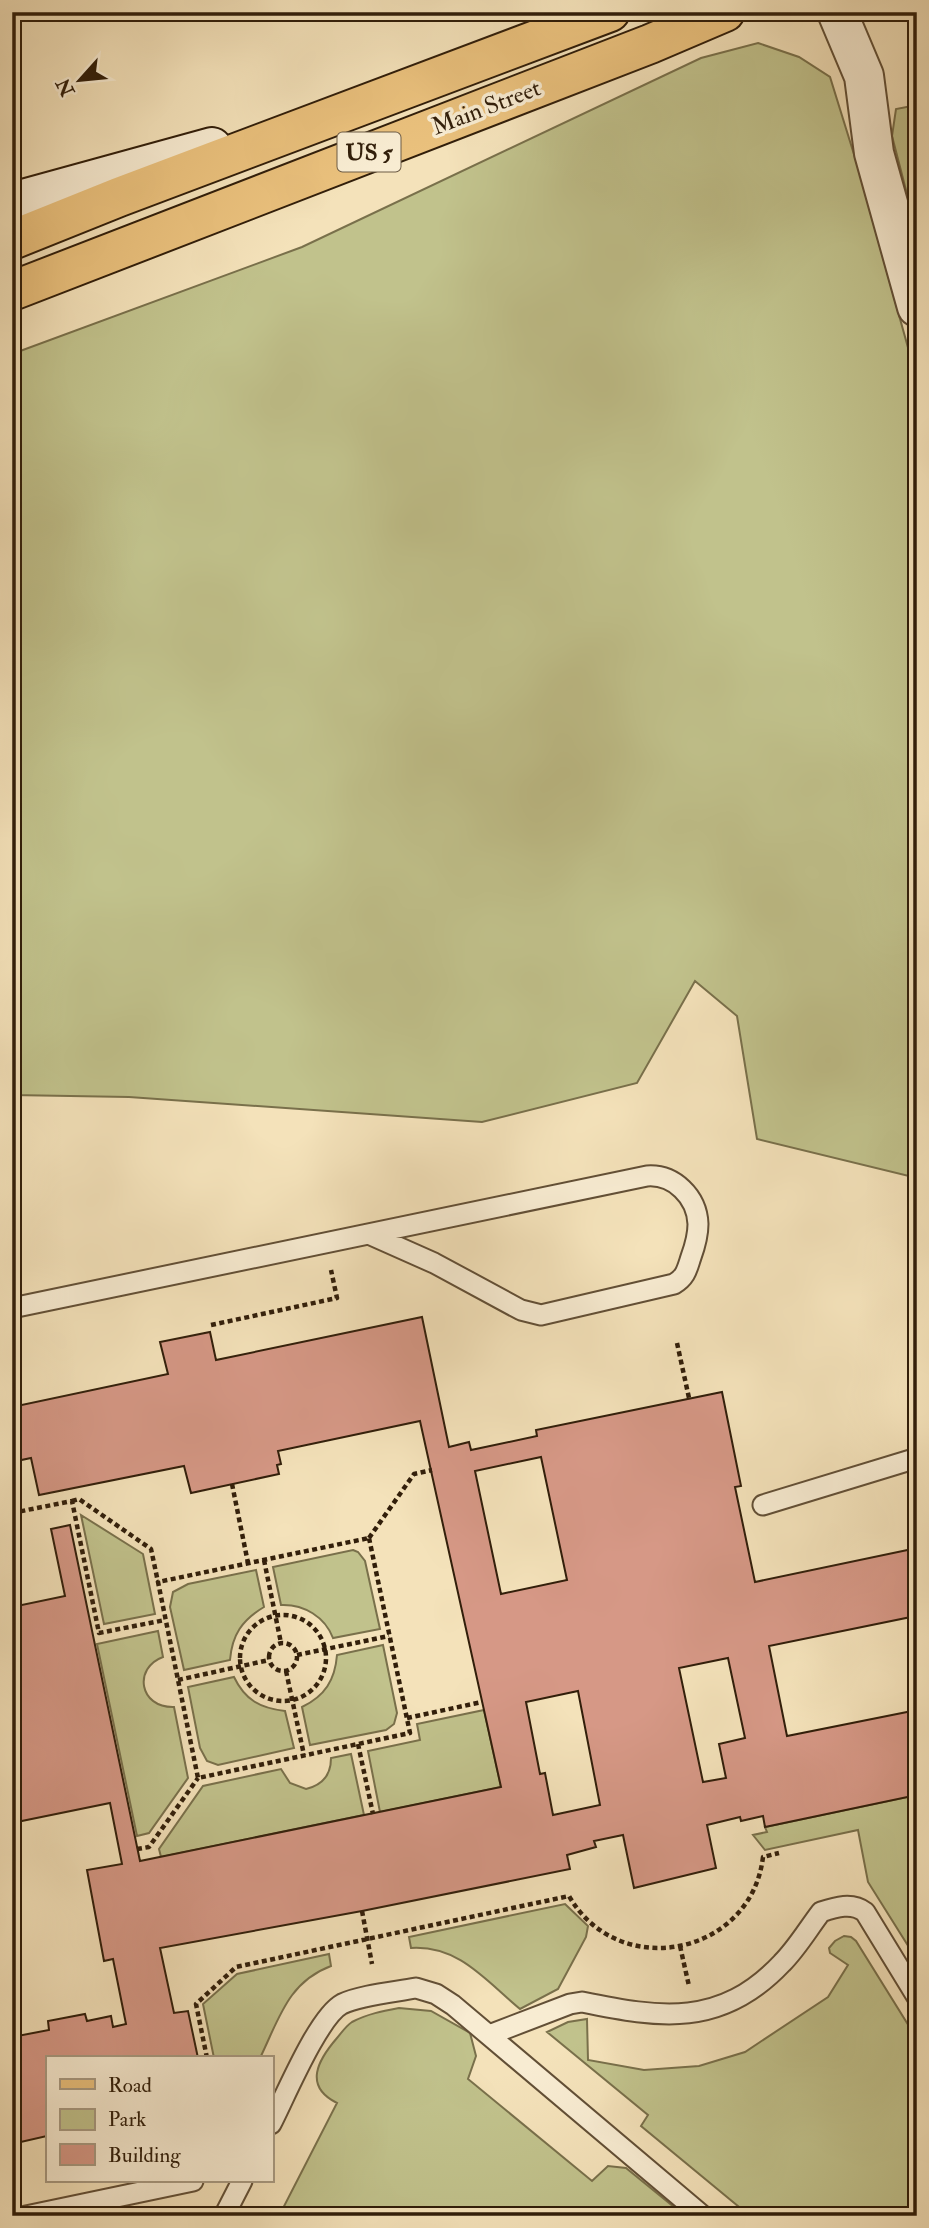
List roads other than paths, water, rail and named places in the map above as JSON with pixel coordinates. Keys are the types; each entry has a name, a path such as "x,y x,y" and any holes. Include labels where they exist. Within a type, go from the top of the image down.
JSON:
{"main road":[{"name":"Main Street","path":"12,240 610,12"},
{"name":"Main Street","path":"12,290 725,12"},
{"path":"838,12 864,76 874,153 917,307"},
{"name":"Main Street","path":"12,202 379,100"}],"lane":[{"path":"12,1308 657,1175 667,1178 688,1194 698,1223 696,1242 684,1277 674,1284 541,1315 521,1310 434,1263 371,1235"},
{"path":"763,1504 917,1458"},
{"path":"489,2035 570,2004 582,2002 655,2015 694,2012 724,2004 764,1981 790,1955 821,1912 849,1905 865,1912 917,1997"},
{"path":"273,2120 332,2011 342,2004 416,1988 425,1990 453,2005 703,2216"},
{"path":"26,2216 188,2182"},
{"path":"225,2216 242,2182"}]}
